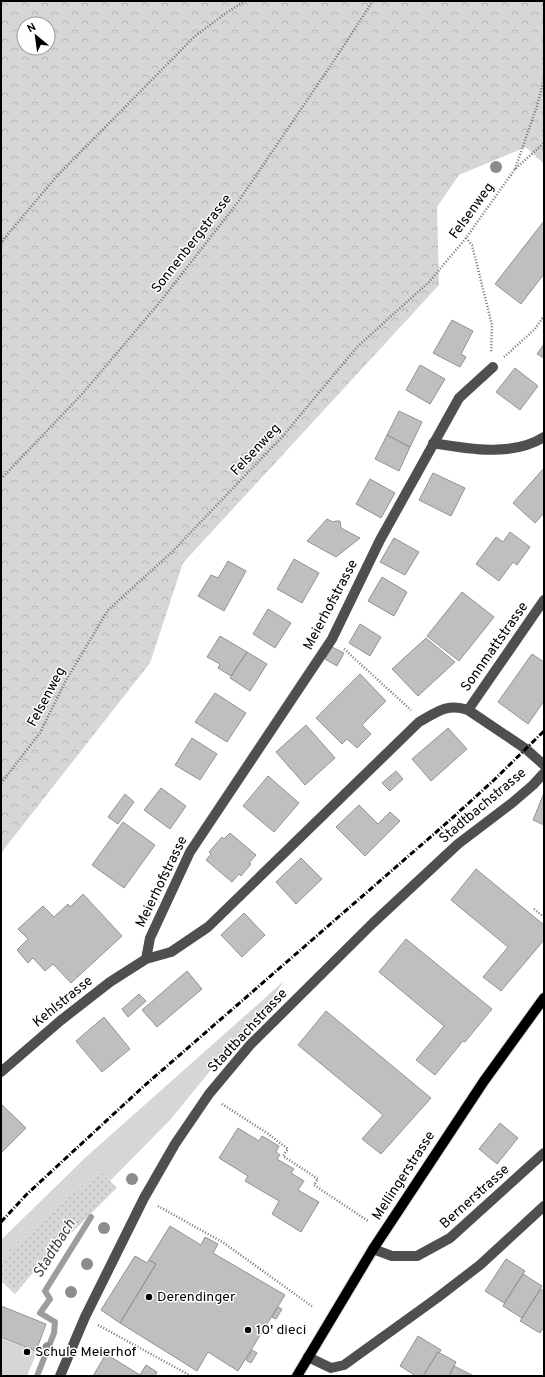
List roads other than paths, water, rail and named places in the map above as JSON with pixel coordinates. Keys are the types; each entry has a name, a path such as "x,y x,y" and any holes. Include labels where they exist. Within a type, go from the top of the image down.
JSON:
{"main road":[{"name":"Mellingerstrasse","path":"297,1376 373,1249 484,1081 544,998"}],"street":[{"name":"Meierhofstrasse","path":"146,959 150,938 190,852 332,640 380,540 459,398 493,367"},
{"path":"434,443 464,448 503,449 520,448 535,443 544,437"},
{"name":"Sonnmattstrasse","path":"468,710 544,600"},
{"path":"146,959 171,952 208,927 419,722 443,709 458,707 468,710 526,750 544,765"},
{"name":"Stadtbachstrasse","path":"60,1376 85,1317 144,1198 175,1144 209,1094 250,1045 379,917 458,844 512,803 533,785 544,772"},
{"name":"Kehlstrasse","path":"1,1072 60,1020 110,982 146,959"},
{"name":"Bernerstrasse","path":"373,1249 392,1256 417,1256 450,1238 544,1153"},
{"path":"308,1357 331,1368 344,1365 480,1265 544,1206"}],"waterway":[{"name":"Stadtbach","path":"37,1376 54,1333 55,1322 40,1313 50,1299 45,1291 91,1217"}],"railway":[{"path":"1,1222 27,1194 144,1086 450,820 494,780 544,731"}],"place":[{"name":"Derendinger","path":"149,1297"},
{"name":"10' dieci","path":"248,1330"},
{"name":"Schule Meierhof","path":"27,1352"}]}
